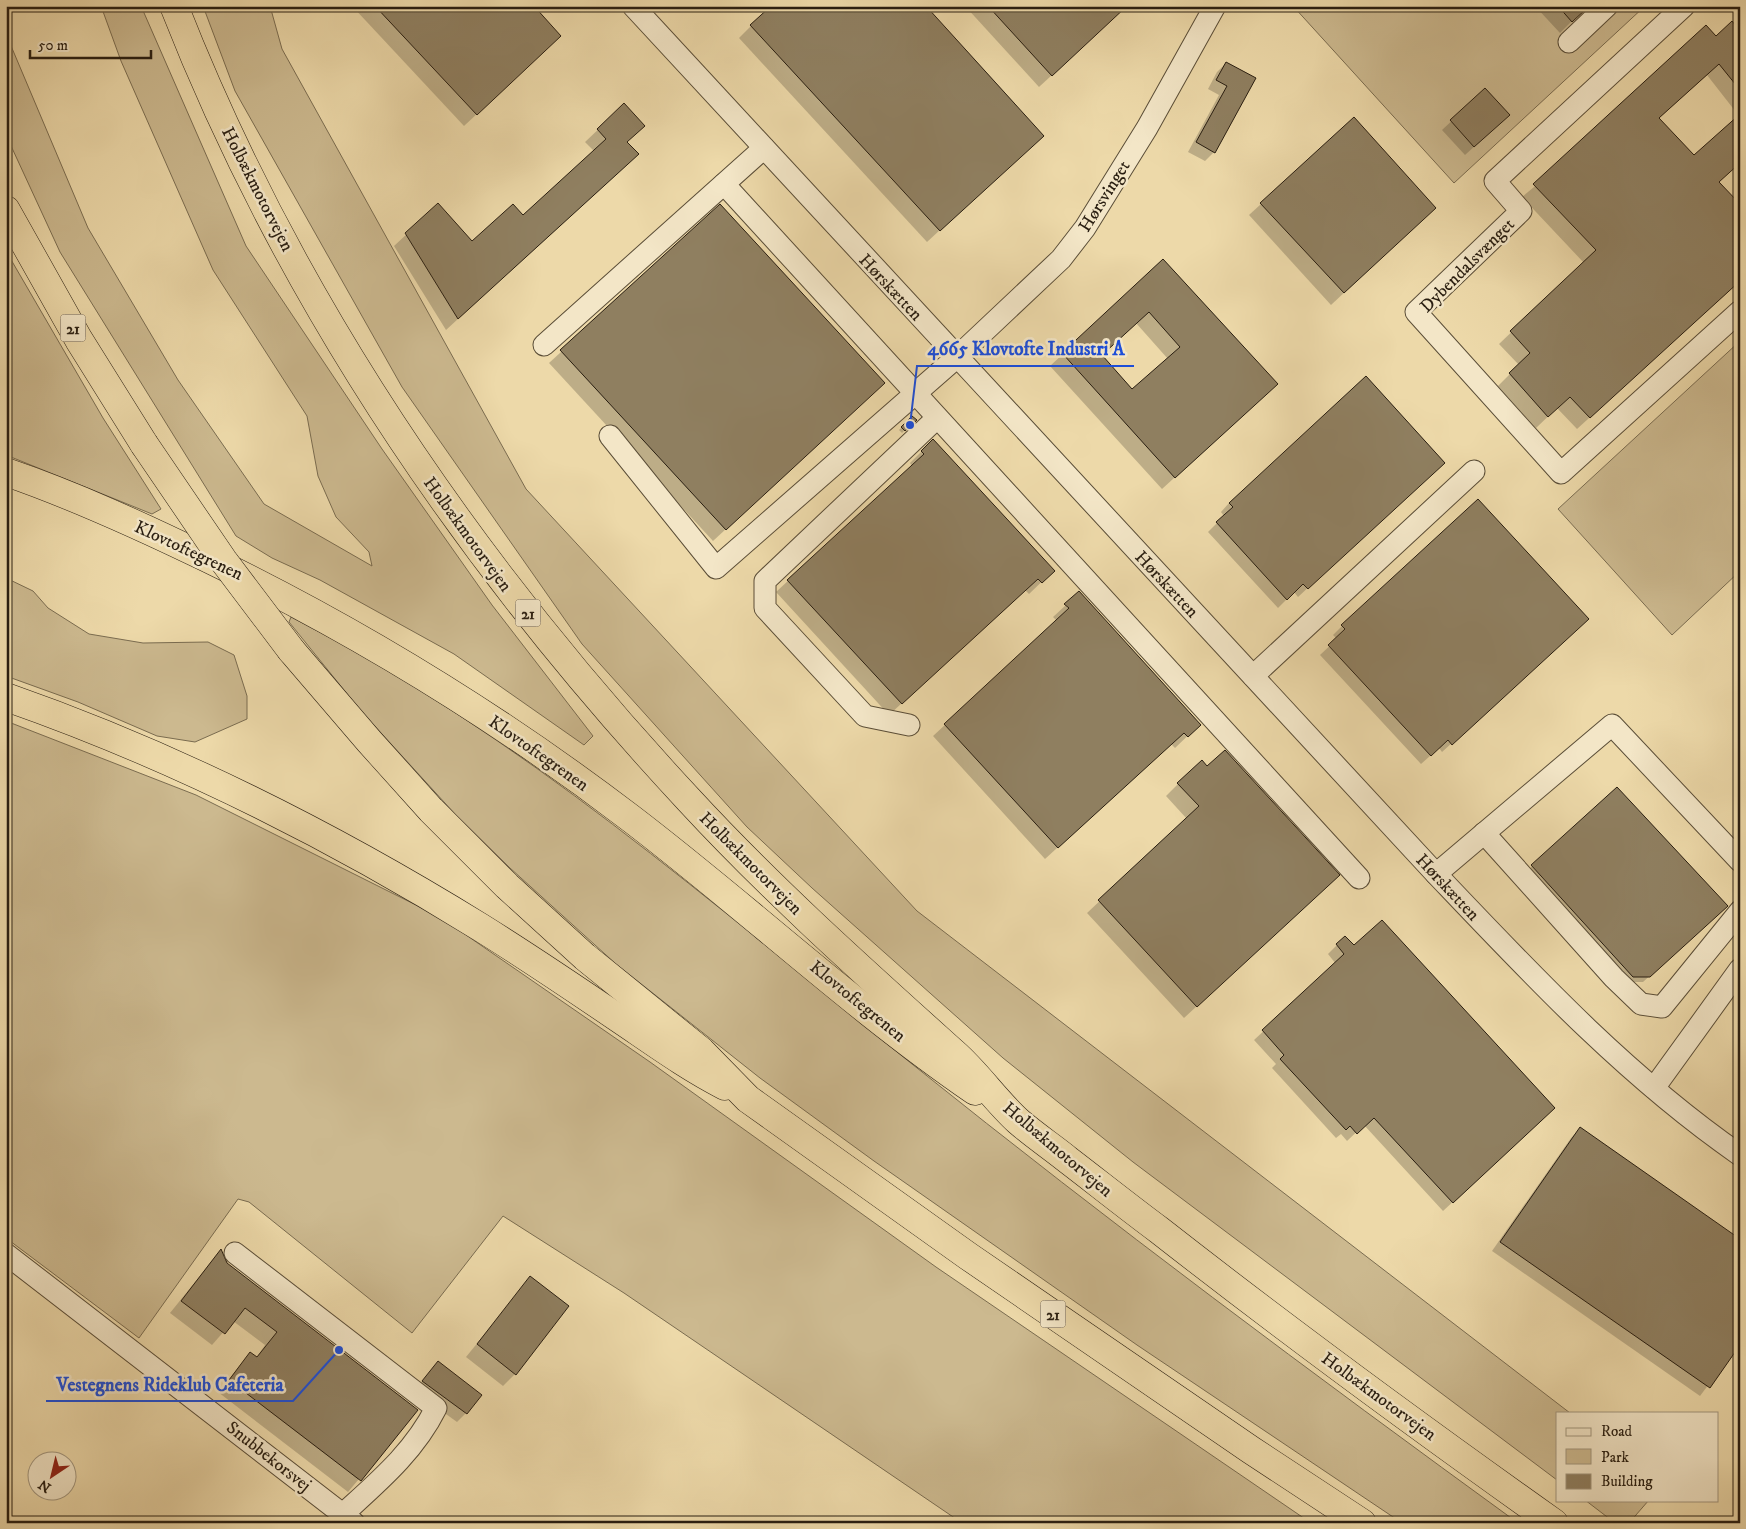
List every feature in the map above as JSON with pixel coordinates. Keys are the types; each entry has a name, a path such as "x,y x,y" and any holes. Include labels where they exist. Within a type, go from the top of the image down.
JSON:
{"highway":[{"name":"Holbækmotorvejen","path":"174,6 192,53 246,169 315,298 412,456 503,582 620,723 691,803 845,956 958,1056 1017,1120 1342,1370 1554,1523"},
{"name":"21","path":"6,210 79,340 144,444 223,560 291,650 388,762 507,886 586,957 701,1051 748,1099 968,1256 1250,1450 1362,1523"},
{"name":"Klovtoftegrenen","path":"6,472 132,523 273,590 354,635 485,715 565,769 627,815 918,1050 1017,1120"},
{"path":"6,697 160,758 288,819 371,862 534,961 689,1068 748,1099"}],"street":[{"name":"Hørskætten","path":"633,6 1252,676 1556,1000 1654,1088 1740,1155"},
{"name":"Hørsvinget","path":"610,436 716,568 957,357 1062,259 1086,228 1147,128 1214,6"},
{"path":"1569,42 1607,6"},
{"name":"Dybendalsvænget","path":"1684,6 1495,181 1521,212 1416,312 1561,473 1740,311"},
{"path":"544,345 764,148"},
{"path":"724,184 914,394 1359,878"},
{"path":"909,725 865,716 765,608 765,581 937,418"},
{"path":"1252,676 1474,471"},
{"path":"1436,874 1612,725 1740,861"},
{"path":"1484,833 1614,978 1641,1004 1662,1007 1740,911"},
{"path":"1654,1088 1740,969"},
{"path":"235,1253 436,1408 426,1428 349,1518"},
{"name":"Snubbekorsvej","path":"6,1254 349,1518"}],"green space":[{"path":"101,6 141,6 246,246 382,449 492,605 593,736 584,745 454,654 320,580 272,558 236,536 60,252 6,135 6,34 88,228 178,380 264,504 372,566 369,552 336,517 318,476 307,416 213,270 121,61"},
{"path":"203,6 270,6 282,49 526,489 917,911 1569,1412 1556,1412 1556,1479 1133,1162 1003,1058 812,888 747,827 582,644 402,387 235,91"},
{"path":"1293,6 1645,6 1454,183"},
{"path":"6,251 103,418 161,509 152,514 6,455"},
{"path":"1740,341 1740,571 1672,635 1558,509"},
{"path":"6,578 33,591 48,608 89,634 143,643 208,642 234,655 247,696 247,719 195,742 157,736 78,702 6,676"},
{"path":"291,617 376,663 457,714 613,824 1061,1182 1288,1354 1518,1523 1402,1523 1137,1345 874,1161 760,1078 616,964 510,868 455,814 361,711 289,622"},
{"path":"6,721 196,795 440,917 650,1062 936,1267 1311,1523 962,1523 624,1293 503,1216 412,1333 249,1202 238,1199 139,1338 6,1238"},
{"path":"1588,1502 1647,1502 1629,1523 1615,1523"}],"building":[{"path":"375,6 534,6 561,36 477,115"},
{"path":"771,6 926,6 1044,136 940,231 750,25"},
{"path":"988,6 1127,6 1052,76"},
{"path":"1558,6 1583,6 1586,9 1572,22"},
{"path":"1732,21 1740,31 1740,90 1719,64 1659,118 1694,155 1740,114 1740,163 1719,182 1740,204 1740,281 1590,418 1570,397 1548,417 1509,373 1530,353 1510,331 1596,250 1533,184 1706,25 1716,36"},
{"path":"1226,62 1256,78 1215,153 1196,142 1227,86 1216,80"},
{"path":"1485,88 1510,115 1474,147 1450,120"},
{"path":"624,103 645,126 627,142 639,154 458,319 405,233 438,203 472,241 513,204 523,215 606,139 597,129"},
{"path":"1354,117 1436,208 1344,293 1260,203"},
{"path":"720,204 885,383 726,530 560,350"},
{"path":"1163,259 1278,384 1175,478 1062,353","holes":["1149,312 1180,347 1132,389 1102,355"]},
{"path":"1366,376 1445,463 1308,589 1303,584 1287,600 1216,522 1233,507 1229,503"},
{"path":"912,416 917,420 905,431 901,427"},
{"path":"933,439 1055,571 1042,583 1038,579 902,704 787,580 924,454 921,451"},
{"path":"1478,499 1589,619 1452,745 1448,740 1431,756 1328,645 1345,629 1341,625"},
{"path":"1079,591 1201,725 1188,737 1184,733 1058,848 944,724 1069,608 1064,604"},
{"path":"1225,750 1340,875 1197,1007 1098,900 1199,806 1177,783 1202,760 1207,766"},
{"path":"1617,787 1728,906 1650,977 1633,977 1531,865"},
{"path":"1382,920 1555,1108 1453,1203 1374,1118 1357,1134 1350,1126 1346,1130 1280,1059 1284,1055 1262,1030 1344,954 1336,944 1345,936 1354,945"},
{"path":"1580,1127 1740,1239 1740,1345 1710,1388 1500,1242"},
{"path":"221,1249 227,1263 418,1410 361,1481 229,1380 250,1352 257,1357 277,1332 245,1308 225,1334 181,1301"},
{"path":"530,1276 569,1306 516,1375 477,1344"},
{"path":"438,1361 482,1395 467,1414 422,1381"}],"place":[{"name":"4665 Klovtofte Industri A","path":"910,425"},
{"name":"Vestegnens Rideklub Cafeteria","path":"339,1350"}]}
